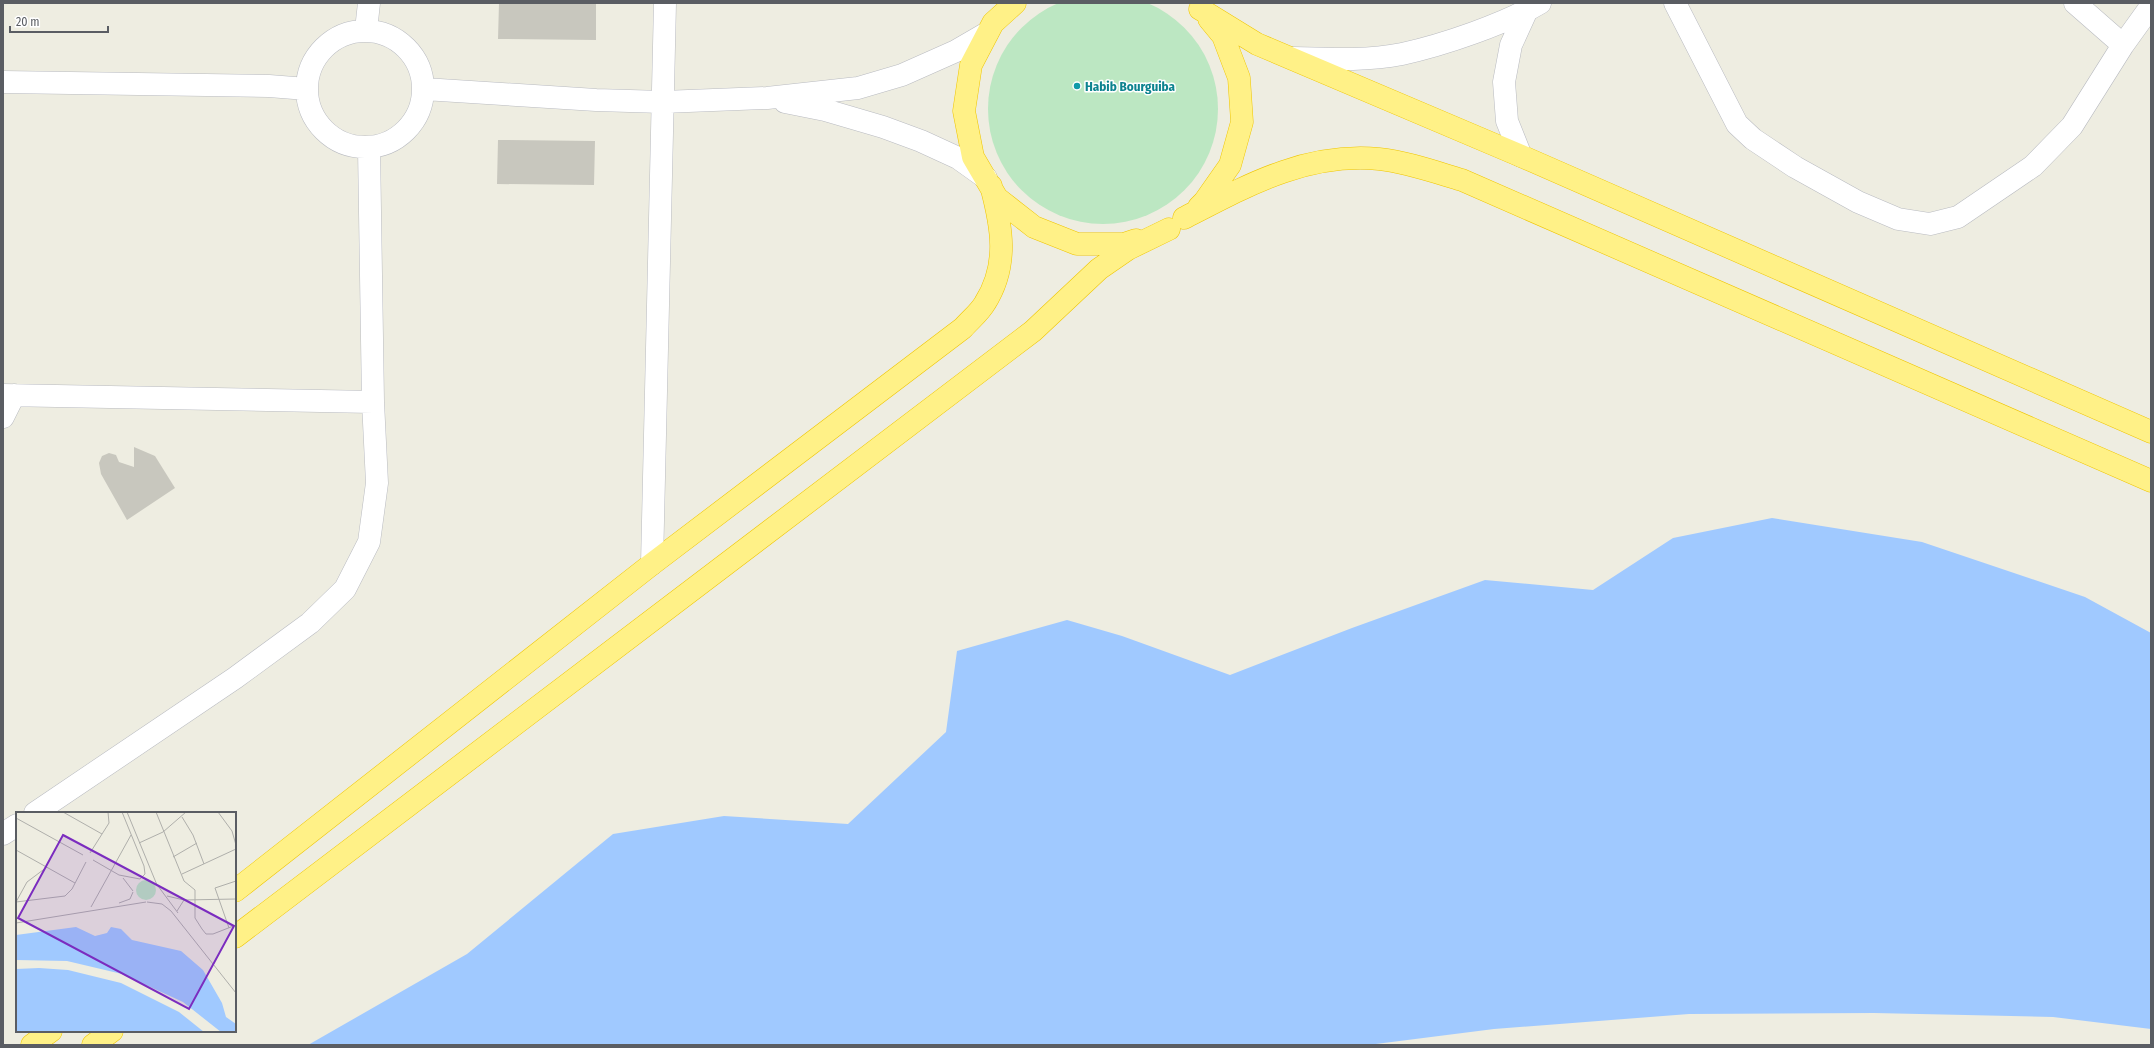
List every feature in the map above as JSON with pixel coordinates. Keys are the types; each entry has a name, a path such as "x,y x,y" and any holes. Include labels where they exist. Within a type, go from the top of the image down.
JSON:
{"highway":[{"path":"1015,3 993,23 971,65 964,111 973,157 997,198 1034,228 1077,244 1124,244 1176,224 1204,202 1230,165 1242,122 1239,78 1223,36 1198,6"},
{"path":"1198,6 1258,44 1521,156 2151,432"},
{"path":"236,936 1034,331 1099,269 1128,249 1241,188 1280,171 1331,160 1379,159 1417,167 1462,180 2151,481"},
{"path":"236,890 652,564 963,328 985,304 1000,274 1001,244 999,215 988,182"},
{"path":"32,1045 50,1032"},
{"path":"93,1045 111,1032"}],"street":[{"path":"366,30 369,3"},
{"path":"652,564 665,3"},
{"path":"1675,3 1737,124 1753,139 1796,167 1858,202 1898,219 1930,224 1958,217 2033,166 2072,126 2123,45 2151,6"},
{"path":"2075,3 2123,45"},
{"path":"1293,58 1347,59 1402,54 1456,39 1534,7"},
{"path":"1521,156 1507,120 1504,82 1511,45 1534,7"},
{"path":"366,30 388,34 405,46 421,68 424,89 419,113 407,130 389,143 369,148 353,147 334,139 318,125 307,99 307,79 314,60 326,44 346,33 366,30"},
{"path":"424,89 596,100 663,102 766,98 858,88 902,75 956,51 988,33"},
{"path":"3,82 269,86 307,89"},
{"path":"766,98 825,110 883,127 958,158 988,182"},
{"path":"36,812 235,678 310,623 345,589 369,542 377,483 372,402 369,148"},
{"path":"3,417 8,395 372,402"},
{"path":"3,834 16,826"}],"green space":[{"path":"1070,-1 1136,-1 1167,13 1192,36 1199,45 1213,76 1218,109 1216,131 1209,153 1199,173 1176,198 1167,205 1147,215 1125,222 1103,224 1081,222 1059,215 1039,205 1014,182 1007,173 997,153 990,131 988,109 990,87 997,65 1007,45 1030,20 1039,13"}],"water":[{"path":"1772,518 1922,542 2085,597 2151,633 2151,1029 2053,1017 1874,1013 1689,1014 1494,1029 1368,1045 308,1045 467,954 613,834 724,816 848,824 946,732 957,651 1067,620 1122,636 1230,675 1352,628 1485,580 1593,590 1673,538"}],"building":[{"path":"499,3 596,3 596,40 498,39"},
{"path":"498,140 595,141 594,185 497,184"},
{"path":"134,447 155,456 175,488 127,520 101,474 99,463 102,456 109,453 116,455 119,462 134,467"}],"place":[{"name":"Habib Bourguiba","path":"1077,86"}]}
